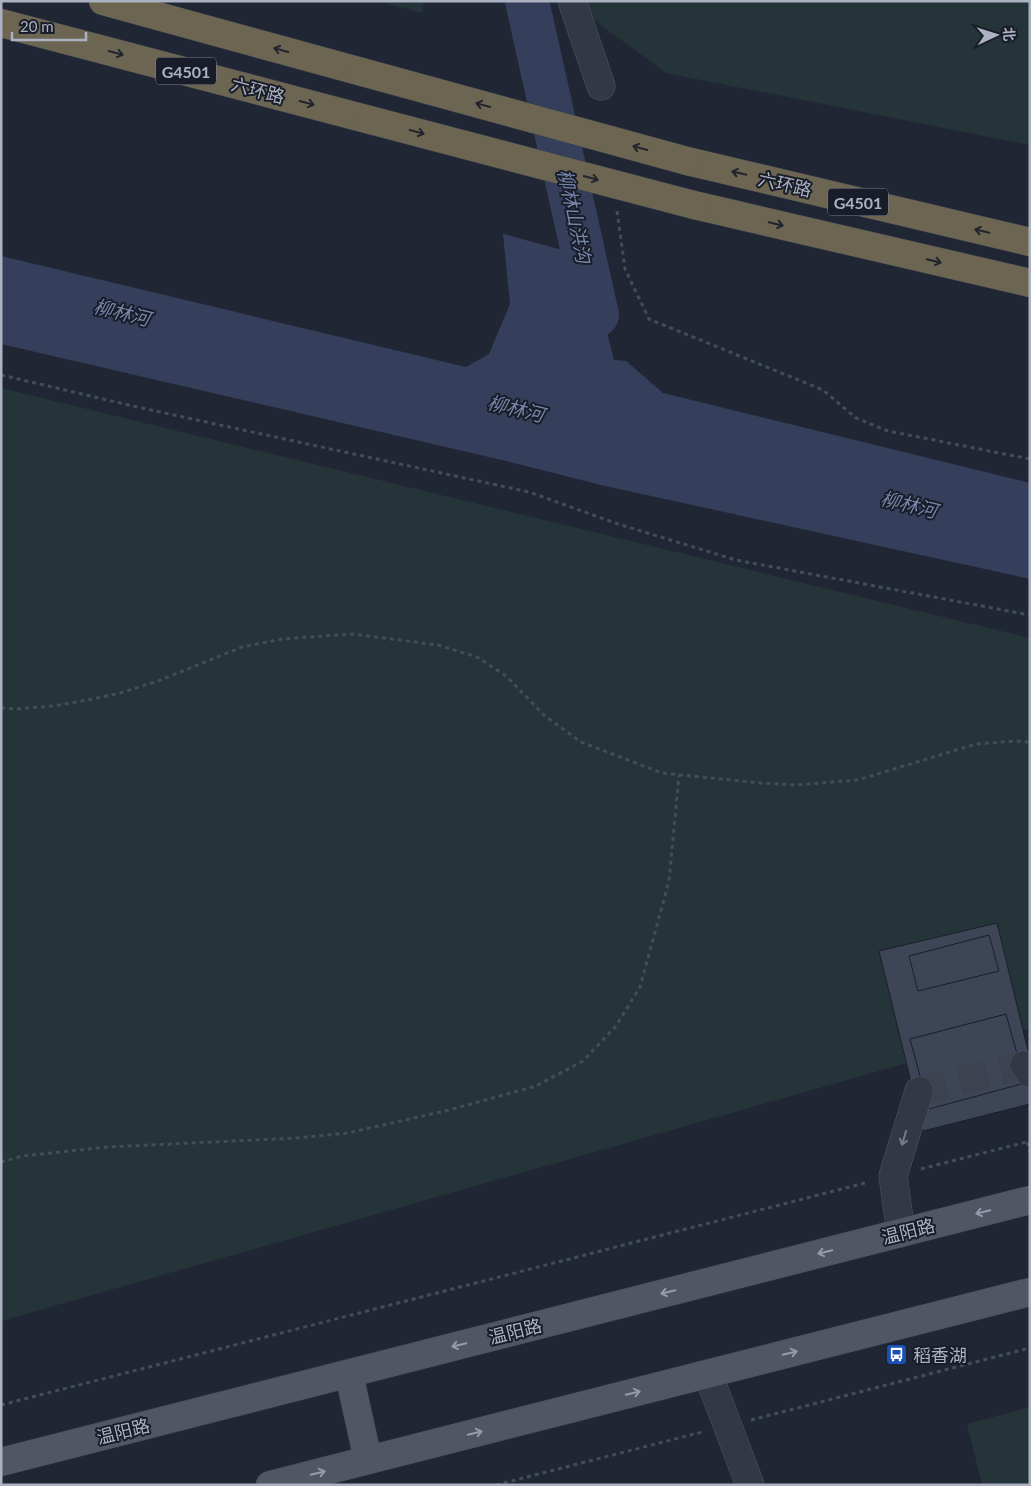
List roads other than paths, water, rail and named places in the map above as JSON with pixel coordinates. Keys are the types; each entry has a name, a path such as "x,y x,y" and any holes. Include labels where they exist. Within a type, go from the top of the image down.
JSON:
{"highway":[{"name":"六环路","path":"103,1 687,161 1030,242"},
{"name":"六环路","path":"1,23 694,205 1030,283"}],"main road":[{"name":"温阳路","path":"1,1462 1030,1200"},
{"path":"270,1485 1030,1292"},
{"path":"349,1374 368,1460"}],"street":[{"path":"572,1 601,86"},
{"path":"901,1233 892,1176 919,1091"},
{"path":"708,1374 750,1485"}],"water":[{"name":"柳林河","path":"503,234 588,257 614,360 626,361 663,393 1030,483 1030,579 601,485 506,461 1,344 1,256 466,367 489,354 510,304"}],"waterway":[{"name":"柳林山洪沟","path":"527,1 597,315"}],"tunnel":[{"path":"919,1091 1024,1065"}],"place":[{"name":"稻香湖","path":"897,1355"}]}
